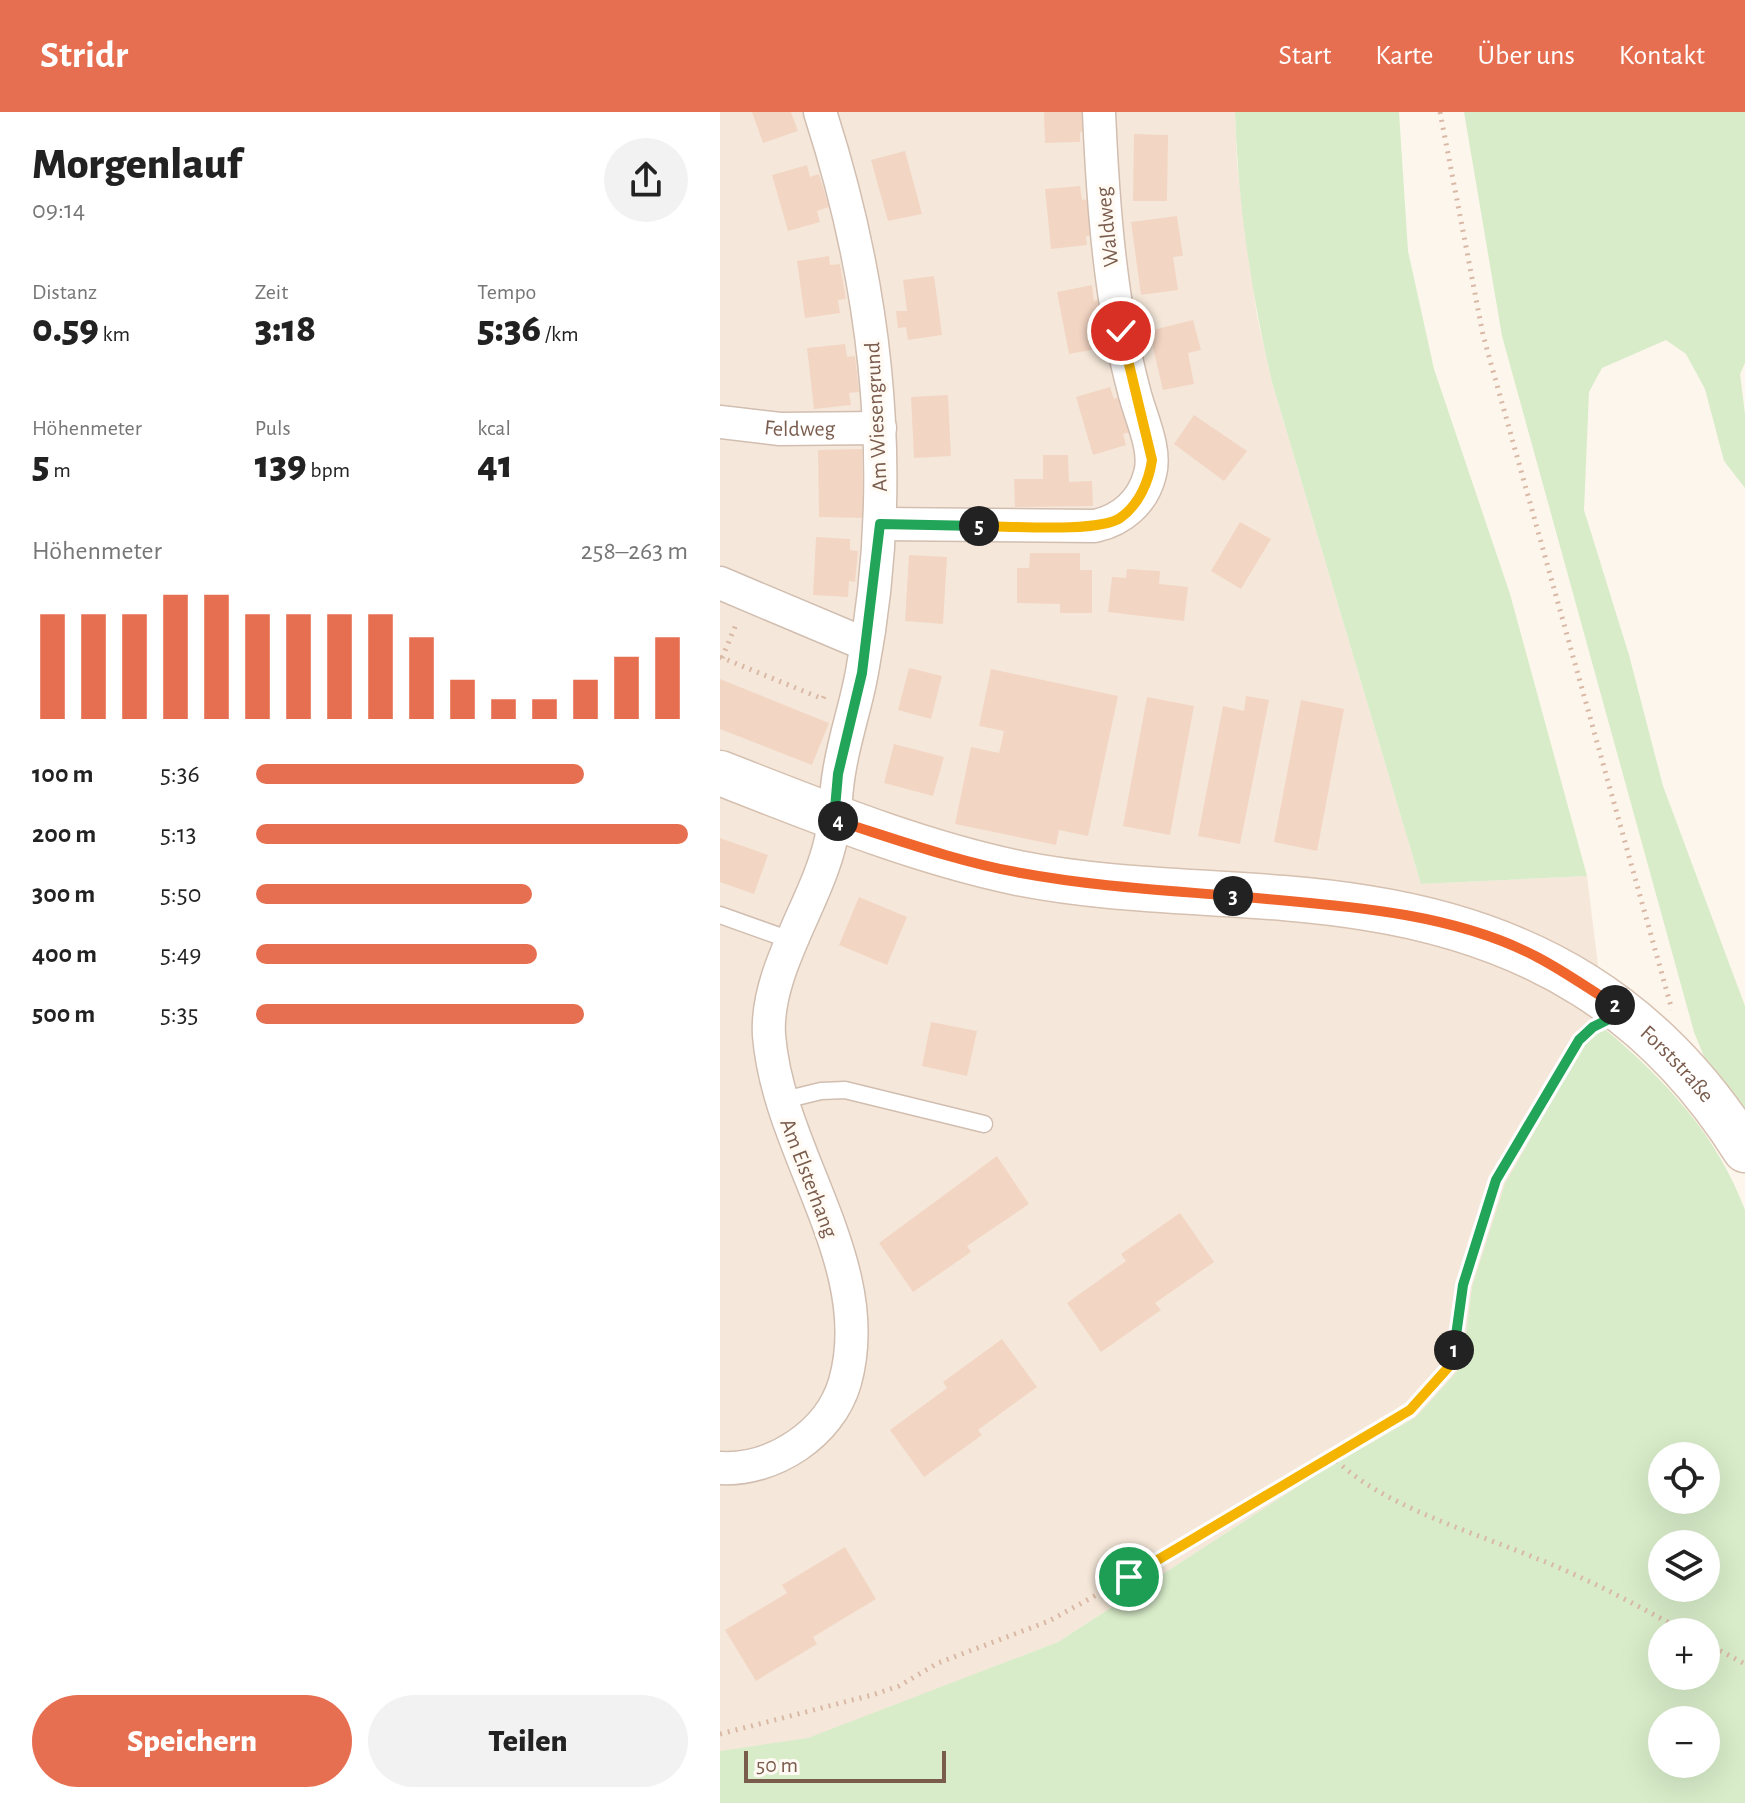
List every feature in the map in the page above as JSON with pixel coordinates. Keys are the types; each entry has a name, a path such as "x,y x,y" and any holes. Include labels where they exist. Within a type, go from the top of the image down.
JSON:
{"street":[{"name":"Am Wiesengrund","path":"820,112 843,185 863,272 880,428 880,524 867,640 838,774 834,820"},
{"name":"Waldweg","path":"880,524 1095,526 1120,518 1141,493 1150,476 1152,460 1132,387 1109,259 1099,112"},
{"name":"Feldweg","path":"720,422 780,429 880,428"},
{"path":"734,589 853,639 867,640"},
{"name":"Forststraße","path":"720,773 834,820 930,851 1018,873 1123,887 1366,907 1456,927 1535,956 1625,1011 1690,1072 1745,1150"},
{"name":"Am Elsterhang","path":"720,1468 772,1459 794,1448 812,1433 844,1386 854,1342 850,1290 780,1101 770,1022 777,984 831,841 834,820"}],"lane":[{"path":"720,915 793,941"},
{"path":"780,1101 821,1091 845,1090 984,1124"}],"path":[{"path":"1440,112 1483,335 1673,1011"},
{"path":"734,589 721,658 823,699 826,692"},
{"path":"720,1734 899,1686 938,1663 1049,1621 1209,1533 1331,1455 1410,1410 1453,1362 1463,1285 1496,1180 1579,1040 1593,1027 1625,1011"},
{"path":"1331,1455 1346,1471 1452,1528 1537,1558 1617,1594 1661,1618"},
{"path":"1720,1651 1745,1664"}],"shaded area":[{"path":"720,112 1235,112 1237,164 1257,316 1272,382 1421,884 1587,876 1606,1030 1584,1044 1472,1287 1462,1366 1416,1417 1320,1472 1058,1642 808,1739 720,1751"}],"green space":[{"path":"1235,112 1399,112 1408,251 1434,369 1510,594 1587,876 1421,884 1272,382 1247,248"},
{"path":"1464,112 1745,112 1745,363 1740,374 1745,414 1745,488 1724,461 1705,389 1686,354 1666,340 1602,368 1589,392 1584,510 1629,655 1663,786 1745,1006 1745,1121 1707,1064 1694,1032 1502,336"},
{"path":"1606,1030 1649,1069 1705,1134 1720,1157 1745,1210 1745,1803 720,1803 720,1751 808,1738 1058,1642 1320,1472 1416,1417 1462,1366 1472,1287 1505,1184 1590,1035"}],"building":[{"path":"752,112 791,112 798,131 763,143"},
{"path":"1044,112 1086,112 1086,132 1080,132 1080,142 1045,143"},
{"path":"1134,134 1168,135 1167,201 1133,201"},
{"path":"905,151 922,214 888,221 871,160"},
{"path":"807,165 810,177 819,174 829,207 817,211 820,222 788,231 772,175"},
{"path":"1080,186 1082,200 1091,199 1096,235 1086,236 1087,245 1051,249 1045,189"},
{"path":"1177,216 1183,256 1173,257 1178,290 1141,295 1131,222"},
{"path":"829,256 830,265 840,264 846,299 838,300 840,313 805,318 797,261"},
{"path":"934,276 942,335 908,340 906,327 898,328 896,311 907,311 903,280"},
{"path":"1092,285 1094,301 1100,299 1103,316 1096,317 1102,348 1069,354 1057,292"},
{"path":"1193,320 1201,350 1188,353 1194,384 1163,390 1149,331"},
{"path":"845,344 847,357 855,356 859,392 849,393 851,405 814,409 807,348"},
{"path":"1110,387 1114,399 1122,396 1131,432 1123,434 1126,445 1093,455 1076,397"},
{"path":"948,395 951,456 914,458 911,397"},
{"path":"1194,415 1247,451 1224,481 1174,444"},
{"path":"862,449 863,518 819,517 818,450"},
{"path":"1043,455 1068,455 1069,482 1092,481 1093,506 1015,507 1014,479 1043,479"},
{"path":"1240,522 1271,539 1241,589 1211,571"},
{"path":"816,537 850,539 850,550 858,551 855,582 849,581 848,597 813,595"},
{"path":"1030,553 1080,553 1080,570 1092,570 1092,613 1060,613 1060,604 1017,603 1017,568 1029,568"},
{"path":"909,555 947,557 943,624 905,621"},
{"path":"1127,569 1160,571 1159,584 1188,587 1184,621 1108,612 1112,577 1126,578"},
{"path":"909,668 942,676 931,719 898,710"},
{"path":"991,669 1118,696 1088,836 1059,830 1056,845 955,824 971,747 999,753 1004,731 979,726"},
{"path":"720,679 829,723 812,765 720,729"},
{"path":"1246,696 1269,700 1240,844 1198,836 1223,706 1244,711"},
{"path":"1147,697 1194,706 1170,835 1123,826"},
{"path":"1301,700 1344,709 1317,851 1274,842"},
{"path":"894,744 944,757 933,796 884,783"},
{"path":"720,838 768,855 754,894 720,882"},
{"path":"859,897 907,917 887,965 839,945"},
{"path":"931,1022 977,1031 967,1076 922,1066"},
{"path":"997,1156 1029,1204 967,1246 971,1252 913,1292 879,1243"},
{"path":"1180,1213 1214,1262 1155,1303 1161,1310 1101,1352 1067,1303 1126,1261 1121,1254"},
{"path":"1002,1339 1037,1387 978,1430 982,1435 924,1477 890,1430 947,1388 943,1382"},
{"path":"845,1547 876,1599 813,1637 817,1644 756,1681 725,1630 787,1593 782,1585"}],"route":[{"path":"1121,331 1152,460 1150,476 1141,493 1120,518 1095,526 880,524 862,673 838,774 834,820 930,851 1018,873 1123,887 1366,907 1456,927 1535,956 1625,1011 1593,1027 1579,1040 1496,1180 1463,1285 1453,1362 1410,1410 1315,1464 1209,1533 1129,1577"}]}
